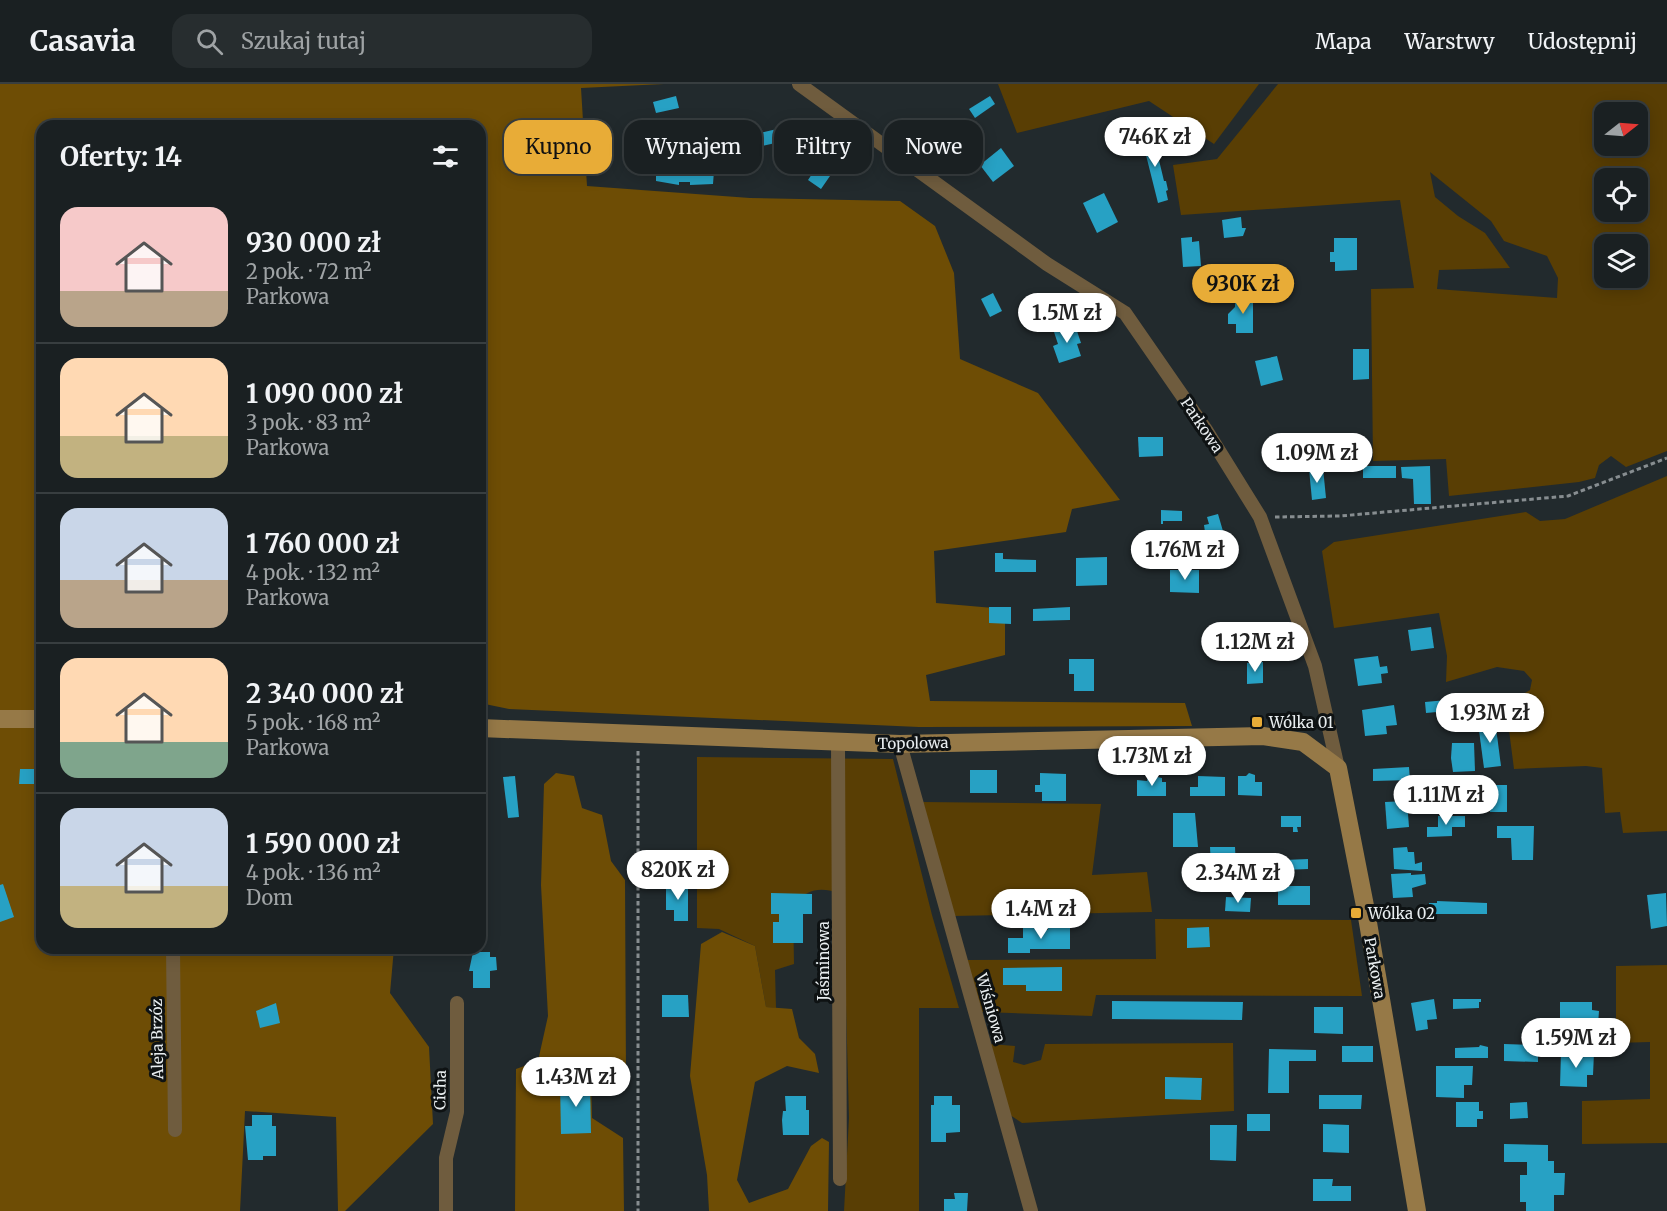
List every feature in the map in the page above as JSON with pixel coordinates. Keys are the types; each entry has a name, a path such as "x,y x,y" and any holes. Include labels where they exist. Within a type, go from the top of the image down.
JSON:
{"street":[{"name":"Parkowa","path":"799,84 1047,264 1125,313 1206,430 1260,517 1316,666 1366,911 1417,1211"},
{"path":"0,718 36,719"},
{"name":"Topolowa","path":"486,728 900,744 1263,736 1304,742 1338,768"},
{"name":"Jaśminowa","path":"838,743 840,1179"},
{"name":"Wiśniowa","path":"900,744 1031,1211"},
{"name":"Aleja Brzóz","path":"173,954 175,1130"},
{"name":"Cicha","path":"446,1211 446,1158 458,1112 456,1004"}],"path":[{"path":"1260,517 1340,516 1568,496 1667,458"},
{"path":"638,735 638,1211"}],"shaded area":[{"path":"0,84 664,84 581,88 583,120 504,120 504,174 586,174 587,186 750,198 900,201 935,226 954,273 960,359 1038,393 1120,500 1072,509 1066,532 934,551 936,603 1005,609 1005,655 926,675 930,701 1185,703 1192,726 919,727 509,709 486,704 486,120 36,120 36,954 393,954 390,993 429,1047 433,1124 345,1211 338,1211 336,1117 245,1111 240,1211 0,1211"},
{"path":"998,84 1259,84 1214,144 1149,101 1017,133"},
{"path":"1278,84 1667,84 1667,451 1626,467 1611,456 1599,465 1595,478 1579,482 1449,496 1446,459 1373,461 1371,289 1414,288 1400,200 1181,215 1173,165 1217,159","holes":["1430,172 1491,221 1504,241 1547,256 1558,278 1557,298 1437,289 1439,270 1510,268 1485,233 1458,216 1435,197"]},
{"path":"1667,476 1667,831 1623,833 1620,812 1605,813 1602,768 1586,766 1514,769 1506,707 1514,699 1530,690 1532,680 1524,671 1497,667 1446,682 1447,656 1439,613 1334,628 1322,551 1334,542 1526,512 1540,521 1565,519"},
{"path":"697,757 893,759 932,915 959,1008 919,1008 919,1211 844,1211 849,1118 843,893 816,890 805,894 793,904 794,964 775,970 776,1008 766,1007 755,946 719,929 697,928"},
{"path":"556,773 574,776 582,808 602,815 611,861 625,880 626,1076 591,1076 592,1118 623,1138 624,1211 515,1211 516,1069 538,1061 548,1016 541,885 544,784"},
{"path":"923,802 1101,804 1092,875 1147,872 1152,912 953,916"},
{"path":"1155,919 1351,920 1362,996 1096,995 1092,1016 982,1012 966,960 1156,959"},
{"path":"722,932 755,946 766,1007 792,1009 799,1038 815,1054 819,1073 787,1066 755,1082 737,1180 749,1203 788,1189 811,1146 822,1138 829,1142 828,1211 709,1211 707,1175 690,1076 701,944"},
{"path":"1667,965 1667,1143 1582,1144 1582,1101 1650,1099 1650,1042 1616,1043 1616,966"},
{"path":"1233,1043 1234,1111 1022,1123 1010,1115 990,1044 1015,1046 1013,1062 1024,1065 1041,1060 1045,1044"}],"building":[{"path":"676,96 679,108 656,113 653,102"},
{"path":"990,96 995,104 975,118 969,109"},
{"path":"774,130 774,143 762,146 762,132"},
{"path":"1145,134 1146,137 1153,135 1168,190 1166,191 1168,200 1158,203 1141,135"},
{"path":"1001,148 1014,166 993,182 983,169 983,163"},
{"path":"656,174 714,174 713,184 690,185 690,182 679,182 679,185 656,181"},
{"path":"812,174 830,176 821,189 808,180"},
{"path":"1104,193 1118,222 1097,233 1083,203"},
{"path":"1241,217 1242,228 1246,228 1243,236 1224,238 1222,220"},
{"path":"1192,237 1192,242 1199,241 1201,266 1183,267 1181,238"},
{"path":"1334,238 1357,238 1357,270 1335,271 1335,262 1330,262 1330,252 1334,252"},
{"path":"993,293 1002,311 990,317 981,299"},
{"path":"1235,296 1253,296 1253,333 1236,333 1236,324 1228,324 1228,314 1235,307"},
{"path":"1075,325 1081,343 1077,344 1081,356 1059,363 1053,346 1058,344 1054,332"},
{"path":"1353,349 1369,349 1369,379 1353,380"},
{"path":"1277,356 1283,380 1261,386 1255,361"},
{"path":"1138,437 1163,437 1163,456 1139,457"},
{"path":"1363,466 1396,466 1396,478 1363,478"},
{"path":"1430,466 1431,504 1414,504 1413,479 1402,478 1401,467"},
{"path":"1323,468 1326,498 1312,500 1309,469"},
{"path":"1161,510 1182,511 1182,521 1163,521 1161,524"},
{"path":"1218,514 1225,538 1214,541 1211,531 1205,532 1204,525 1209,524 1207,517"},
{"path":"995,553 1003,553 1003,559 1036,560 1036,572 995,572"},
{"path":"1107,557 1107,585 1076,586 1076,558"},
{"path":"1170,570 1199,570 1199,593 1170,592"},
{"path":"989,607 1011,607 1011,624 989,623"},
{"path":"1070,607 1070,620 1033,621 1033,609"},
{"path":"1431,627 1434,648 1411,651 1408,630"},
{"path":"1378,656 1380,667 1387,666 1388,673 1381,674 1382,683 1358,686 1354,659"},
{"path":"1069,659 1094,659 1094,691 1074,691 1074,674 1069,674"},
{"path":"1263,662 1263,683 1247,684 1247,663"},
{"path":"1458,699 1459,710 1426,713 1425,702"},
{"path":"1394,705 1397,725 1386,726 1387,734 1365,736 1362,710"},
{"path":"1495,720 1501,766 1484,768 1478,723"},
{"path":"1452,743 1474,743 1475,771 1453,772"},
{"path":"36,766 36,784 19,784 20,769 34,769"},
{"path":"1409,767 1410,780 1373,781 1373,769"},
{"path":"970,770 997,770 997,793 970,793"},
{"path":"1040,773 1066,774 1066,801 1042,801 1042,792 1035,792 1035,785 1040,785"},
{"path":"1249,773 1255,775 1255,782 1262,782 1262,796 1238,795 1238,776 1246,776"},
{"path":"1148,775 1162,778 1162,782 1166,782 1166,796 1137,796 1137,780 1147,781"},
{"path":"515,776 519,817 508,818 503,777"},
{"path":"1198,776 1225,777 1225,796 1190,796 1190,787 1198,787"},
{"path":"1490,785 1507,785 1507,812 1490,812"},
{"path":"1407,801 1409,827 1387,829 1385,802"},
{"path":"1173,813 1195,813 1198,847 1173,847"},
{"path":"1281,816 1301,816 1301,827 1297,827 1298,832 1293,832 1293,827 1281,827"},
{"path":"1438,816 1465,816 1465,827 1452,827 1452,836 1427,837 1427,827 1438,827"},
{"path":"1497,826 1534,826 1533,860 1512,860 1511,838 1497,838"},
{"path":"1210,847 1235,847 1236,867 1211,867"},
{"path":"1407,847 1408,852 1414,852 1415,864 1422,862 1422,871 1394,869 1393,848"},
{"path":"1308,859 1308,869 1284,870 1284,860"},
{"path":"1411,873 1411,875 1425,874 1426,884 1412,888 1413,897 1393,898 1391,874"},
{"path":"1278,882 1289,882 1289,886 1310,886 1310,905 1278,905"},
{"path":"671,883 684,883 684,886 688,886 688,921 674,921 674,910 666,910 666,886 670,886"},
{"path":"3,884 14,917 0,922 0,885"},
{"path":"771,893 812,894 812,914 803,914 803,943 773,943 773,922 779,922 779,914 771,914"},
{"path":"1666,893 1667,926 1651,929 1647,895"},
{"path":"1226,897 1251,898 1250,912 1225,911"},
{"path":"1437,901 1487,903 1487,914 1429,914 1429,903 1437,903"},
{"path":"1048,926 1070,926 1070,949 1030,949 1030,953 1008,953 1008,938 1023,938 1023,928 1048,930"},
{"path":"1209,927 1210,947 1187,948 1187,928"},
{"path":"490,952 490,957 496,957 497,970 490,971 490,988 473,988 473,971 469,971 473,954"},
{"path":"1062,967 1062,991 1026,991 1026,985 1003,985 1003,968"},
{"path":"662,995 688,995 689,1017 662,1017"},
{"path":"1434,999 1437,1019 1427,1020 1428,1029 1416,1031 1411,1003"},
{"path":"1453,999 1481,999 1481,1002 1479,1002 1479,1008 1453,1009"},
{"path":"1112,1001 1243,1002 1242,1020 1112,1019"},
{"path":"1560,1002 1592,1002 1592,1010 1599,1011 1598,1025 1592,1025 1592,1032 1560,1032"},
{"path":"276,1003 280,1023 260,1028 256,1011"},
{"path":"1314,1007 1343,1007 1343,1034 1314,1033"},
{"path":"1504,1044 1538,1045 1538,1062 1504,1061"},
{"path":"1480,1045 1488,1047 1488,1058 1455,1058 1455,1048 1479,1047"},
{"path":"1342,1046 1373,1046 1373,1062 1342,1062"},
{"path":"1269,1049 1316,1050 1316,1061 1289,1061 1289,1093 1268,1093"},
{"path":"1561,1052 1594,1053 1593,1075 1587,1075 1587,1087 1560,1086"},
{"path":"1436,1066 1473,1066 1472,1085 1464,1085 1464,1098 1436,1097"},
{"path":"1165,1077 1202,1078 1201,1100 1165,1099"},
{"path":"590,1082 591,1133 561,1134 560,1083"},
{"path":"1319,1095 1362,1095 1361,1109 1319,1109"},
{"path":"785,1096 806,1096 806,1110 809,1110 809,1135 783,1135"},
{"path":"934,1096 952,1096 952,1105 960,1105 960,1132 946,1133 946,1142 931,1142 931,1105 934,1105"},
{"path":"1456,1102 1479,1102 1479,1111 1483,1111 1483,1119 1477,1119 1477,1127 1456,1127"},
{"path":"1527,1102 1528,1118 1510,1119 1510,1103"},
{"path":"1247,1114 1270,1114 1270,1131 1247,1131"},
{"path":"252,1115 272,1115 272,1126 276,1126 276,1156 263,1156 263,1160 248,1160 245,1126 252,1126"},
{"path":"1323,1124 1349,1125 1349,1153 1323,1152"},
{"path":"1210,1125 1237,1125 1236,1161 1210,1160"},
{"path":"1504,1144 1548,1145 1548,1161 1554,1161 1554,1173 1565,1173 1564,1195 1554,1195 1554,1211 1526,1211 1526,1202 1520,1202 1520,1175 1527,1175 1527,1162 1504,1162"},
{"path":"1313,1179 1333,1179 1332,1186 1351,1186 1351,1201 1313,1201"},
{"path":"954,1193 968,1193 967,1211 944,1211 944,1199 955,1199"}],"place":[{"name":"Wólka 01","path":"1257,722"},
{"name":"Wólka 02","path":"1356,913"}]}
